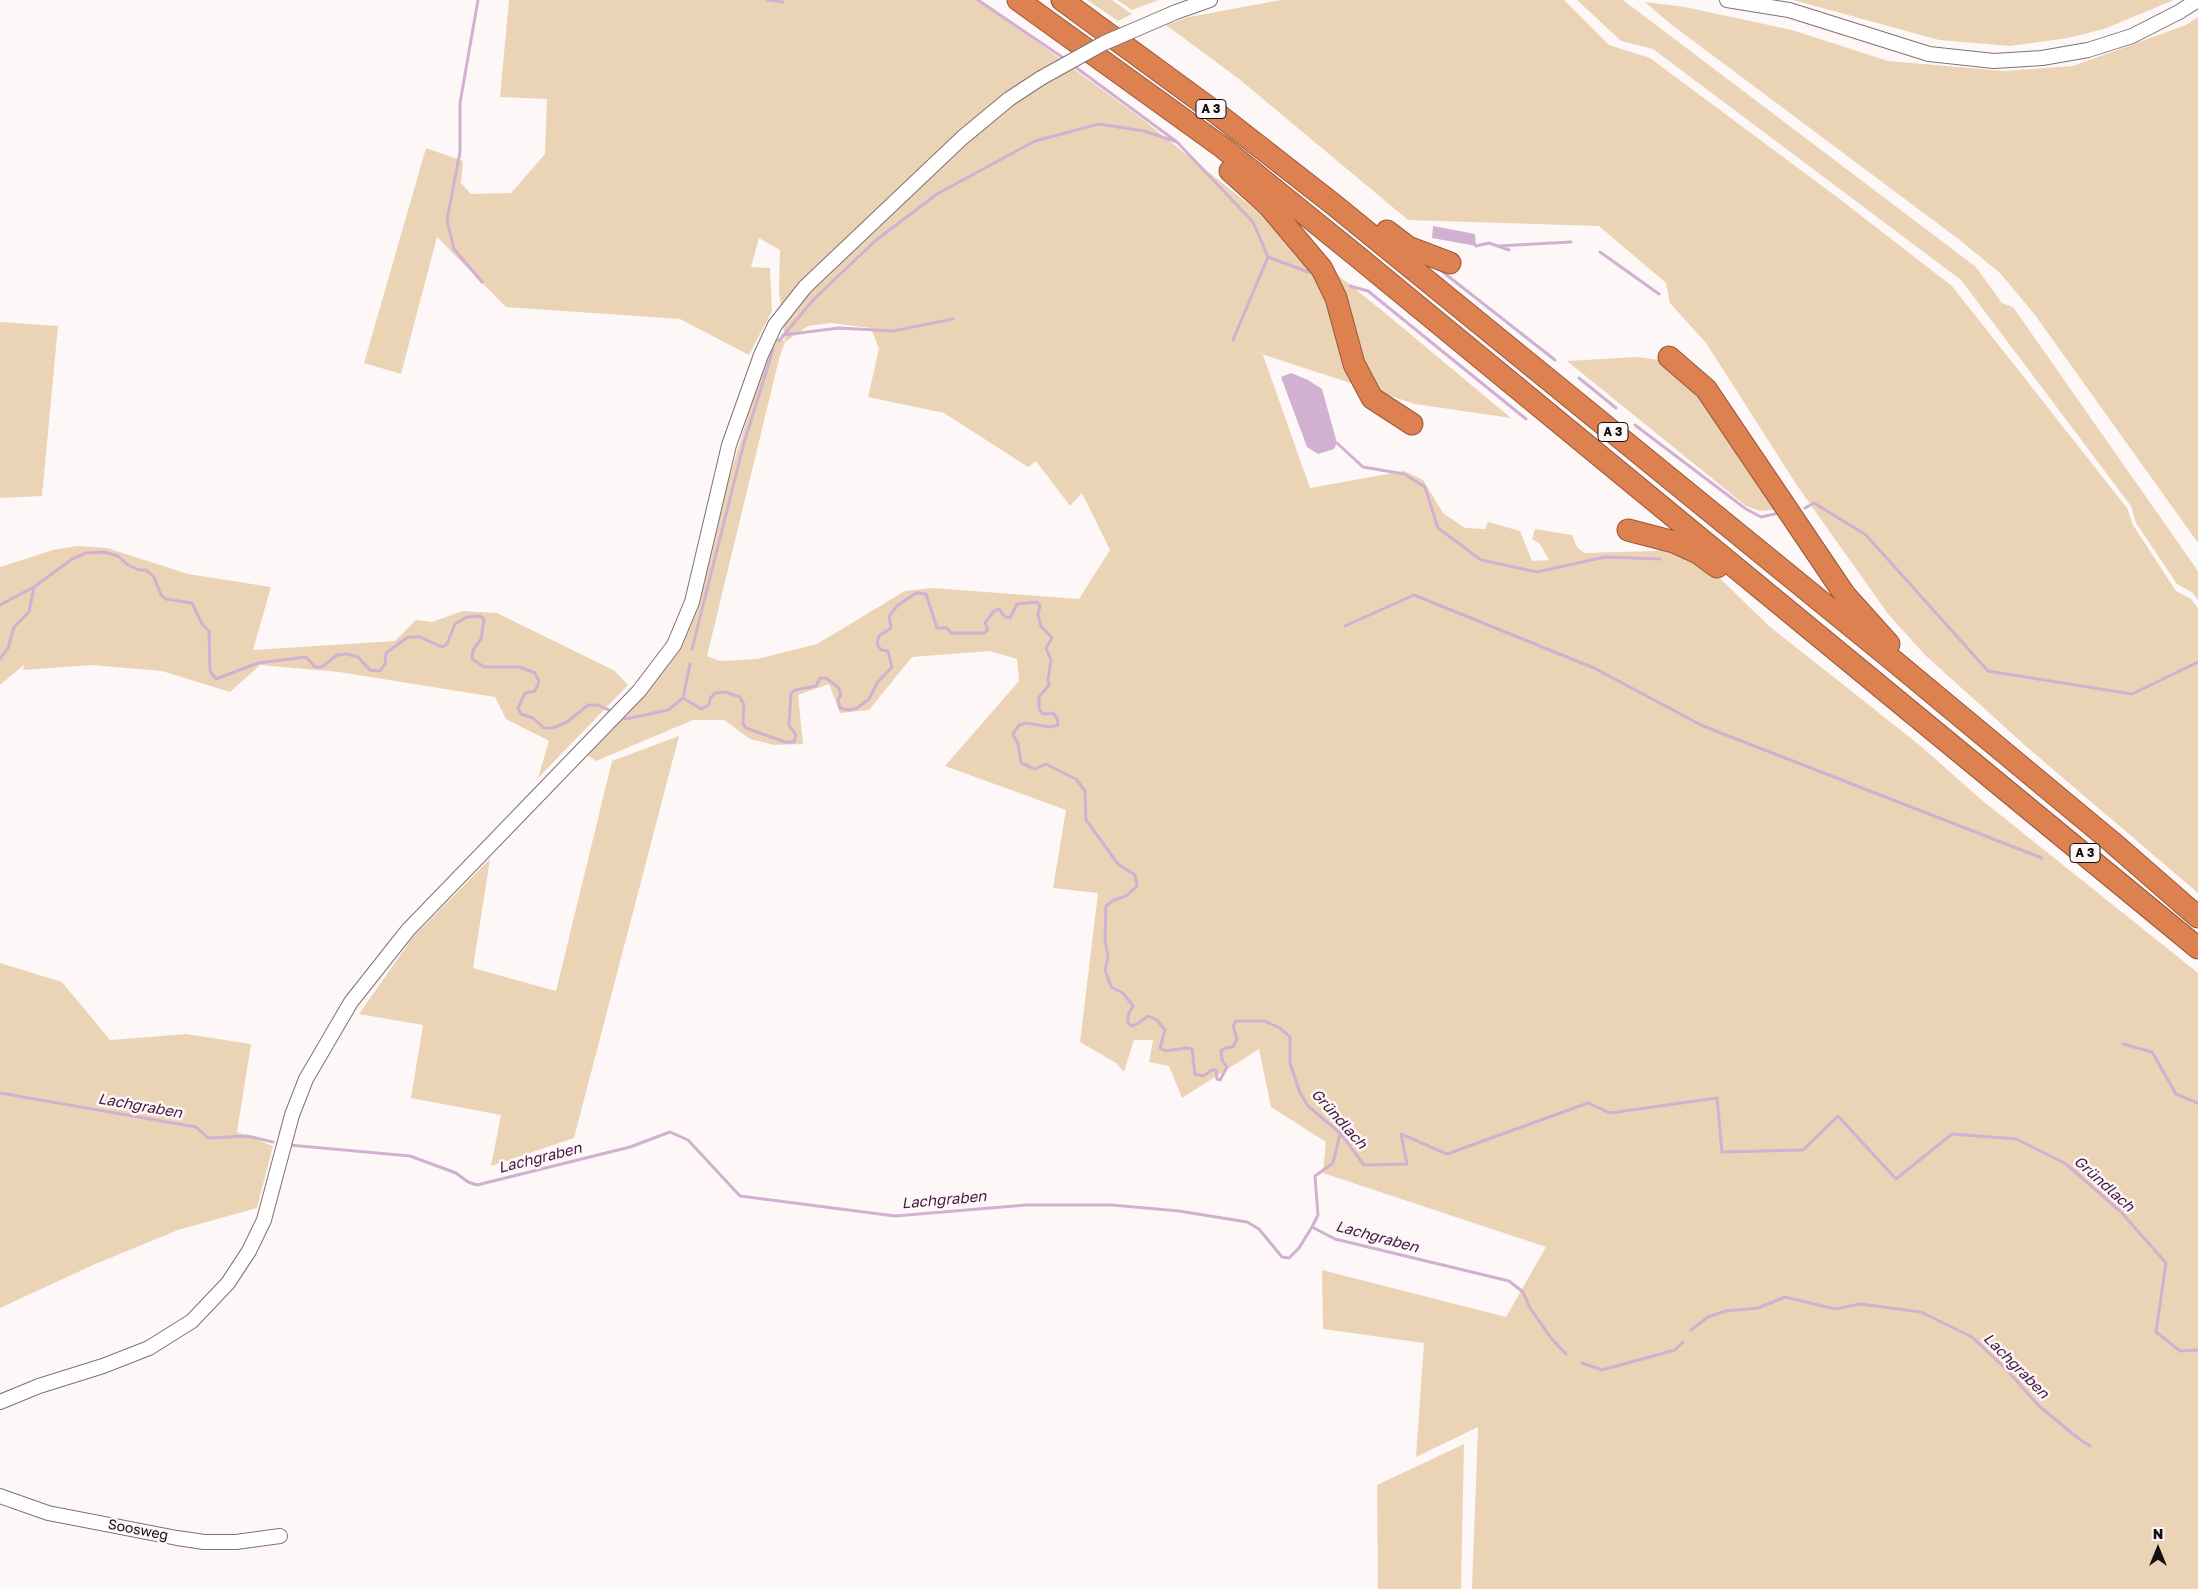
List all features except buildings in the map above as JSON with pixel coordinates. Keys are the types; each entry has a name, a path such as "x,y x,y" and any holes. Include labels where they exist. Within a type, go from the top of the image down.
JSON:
{"highway":[{"name":"A 3","path":"1018,0 1222,147 2198,948"},
{"name":"A 3","path":"1062,0 1215,112 1333,204 1894,661 2112,842 2198,917"},
{"path":"1222,147 1230,171 1269,206 1322,269 1336,298 1354,364 1372,398 1412,424"},
{"path":"1333,204 1353,206 1408,247 1450,263"},
{"path":"1669,357 1706,389 1845,595 1892,647 1894,661"},
{"path":"1628,530 1674,542 1698,553 1743,586 1765,591"}],"street":[{"path":"0,1402 39,1386 103,1366 149,1348 192,1321 223,1290 250,1251 264,1220 292,1115 306,1079 351,1002 384,958 421,916 658,668 683,627 697,583 729,445 761,355 775,325 811,281 962,138 1009,99 1041,78 1104,42 1210,0"},
{"path":"1727,0 1788,10 1929,54 1994,61 2042,58 2088,50 2132,36 2198,0"},
{"name":"Soosweg","path":"0,1496 48,1513 177,1538 236,1542 280,1536"}],"shaded area":[{"path":"509,0 980,0 1142,119 1384,312 1511,418 1415,404 1252,351 1263,355 1310,488 1404,471 1423,480 1443,513 1465,528 1485,529 1488,522 1520,531 1532,561 1549,560 1540,544 1532,539 1535,529 1572,535 1577,547 1584,553 1656,551 1666,547 1703,562 1769,626 1917,743 1983,801 2198,973 2198,1589 1472,1589 1478,1427 1416,1457 1424,1343 1323,1329 1322,1270 1506,1317 1546,1247 1323,1173 1326,1142 1271,1107 1259,1049 1182,1098 1169,1066 1149,1062 1153,1040 1134,1040 1124,1072 1116,1063 1080,1042 1098,893 1053,888 1066,810 945,766 1019,681 1017,659 990,651 912,657 869,710 840,713 829,684 798,695 803,744 774,745 750,739 724,720 693,720 596,761 587,755 674,656 696,612 729,478 768,351 775,336 785,341 779,291 780,250 759,238 751,267 770,268 772,311 749,355 680,319 506,307 437,237 401,374 364,363 426,148 463,161 461,183 471,194 511,193 545,154 547,99 500,97","holes":["831,323 871,328 879,349 868,397 944,413 1028,467 1036,461 1070,506 1082,493 1110,550 1079,599 933,588 905,591 817,644 757,659 720,661 707,656 779,359 785,342 808,326"]},
{"path":"1087,0 1112,0 1132,14 1118,21"},
{"path":"1117,0 1159,0 1132,10"},
{"path":"1281,0 1564,0 1609,45 1650,58 1837,197 1952,286 2127,508 2133,525 2176,591 2191,599 2198,608 2198,893 2028,748 1925,655 1888,614 1798,487 1706,343 1670,303 1666,283 1599,226 1408,220 1239,79 1166,25 1189,17"},
{"path":"1577,0 1623,0 1976,267 2002,303 2013,307 2198,571 2198,600 2193,593 2177,584 2136,523 2131,506 1961,280 1653,49 1621,41"},
{"path":"1793,0 2174,0 2104,29 2068,38 2010,46 1939,40"},
{"path":"1645,2 1685,7 1792,30 1888,61 2004,71 2073,66 2186,25 2198,17 2198,543 2035,315 2001,274 1961,241 1668,22"},
{"path":"1433,226 1475,234 1476,246 1432,238"},
{"path":"0,322 58,326 42,496 0,498"},
{"path":"1637,357 1660,360 1683,375 1778,507 1774,510 1760,511 1746,506 1567,361"},
{"path":"1291,373 1308,380 1322,389 1337,443 1334,449 1318,454 1307,447 1281,377"},
{"path":"77,546 107,548 188,574 271,587 253,650 395,641 416,620 432,622 462,611 497,613 615,671 628,685 538,778 549,741 506,719 495,697 339,672 260,665 230,692 162,671 91,665 23,670 24,665 0,685 0,567 53,550"},
{"path":"679,736 574,1138 491,1166 501,1115 411,1098 423,1025 359,1014 413,937 490,859 473,968 556,991 612,761"},
{"path":"0,963 62,982 110,1040 186,1034 251,1044 237,1132 273,1146 257,1208 178,1230 93,1265 0,1308"},
{"path":"1464,1444 1461,1589 1378,1589 1377,1485"}],"waterway":[{"path":"478,0 460,103 460,152 447,220 454,249 482,282"},
{"path":"767,0 783,2"},
{"path":"978,0 1065,59"},
{"path":"1074,66 1177,142 1253,222 1268,257 1308,272"},
{"path":"779,341 813,300 875,241 937,194 1035,141 1099,124 1144,131 1177,142"},
{"path":"1498,246 1571,242"},
{"path":"1476,246 1489,243 1509,250"},
{"path":"1600,252 1659,294"},
{"path":"1233,340 1268,257"},
{"path":"1439,269 1555,360"},
{"path":"1350,286 1368,291 1526,419"},
{"path":"783,335 839,328 893,331 953,319"},
{"path":"692,649 744,443 773,350"},
{"path":"1579,378 1616,408"},
{"path":"1635,425 1746,509 1761,517 1779,513"},
{"path":"1337,443 1363,467 1404,474 1425,487 1438,528 1481,560 1537,572 1605,557 1660,559"},
{"path":"1805,508 1814,503 1866,535 1988,671 2132,694 2198,662"},
{"name":"Gründlach","path":"0,605 34,587 72,559 86,553 104,552 118,556 128,565 139,570 146,570 154,577 161,595 166,599 192,603 202,624 209,631 210,671 216,679 258,663 306,657 315,667 322,667 337,655 347,654 358,657 370,670 380,671 385,664 386,653 408,637 420,637 442,647 447,644 455,624 467,617 480,616 484,619 481,639 473,650 472,659 484,667 520,667 535,673 539,682 535,691 525,693 518,708 521,714 533,718 544,728 553,728 567,722 588,705 598,705 613,712"},
{"path":"0,659 8,648 14,627 29,612 34,587"},
{"name":"Gründlach","path":"620,716 626,719 668,710 683,698 701,709 709,705 710,699 715,693 725,692 740,697 744,705 743,724 746,728 785,742 794,742 796,735 789,725 791,693 795,690 816,686 820,678 826,678 838,687 841,694 838,700 840,708 849,710 857,708 869,699 877,683 892,667 888,651 881,650 877,644 879,636 891,628 889,616 898,605 916,593 926,594 937,628 947,628 951,633 984,633 988,630 985,623 994,611 999,609 1005,617 1010,618 1017,604 1037,602 1040,605 1038,615 1041,626 1052,638 1046,648 1051,660 1049,685 1039,697 1039,709 1043,714 1053,713 1057,718 1058,725 1051,727 1026,723 1019,725 1013,734 1018,744 1021,763 1035,769 1046,764 1076,779 1085,791 1086,820 1118,864 1135,875 1137,886 1126,896 1114,900 1106,906 1105,940 1108,957 1105,970 1111,987 1123,993 1133,1006 1128,1015 1128,1023 1132,1026 1148,1016 1157,1020 1165,1030 1160,1048 1166,1051 1192,1049 1195,1074 1203,1076 1212,1070 1216,1070 1217,1079 1220,1080 1227,1067 1222,1060 1221,1051 1225,1048 1233,1047 1237,1039 1233,1026 1236,1021 1264,1021 1280,1028 1290,1037 1290,1063 1300,1093 1308,1106 1341,1134 1364,1165 1407,1164 1401,1134 1447,1154 1588,1103 1610,1113 1717,1098 1722,1152 1803,1150 1838,1116 1896,1179 1952,1134 2016,1139 2066,1164 2121,1212 2166,1263 2156,1332 2180,1351 2198,1350"},
{"path":"1345,626 1414,595 1594,668 1703,726 2042,858"},
{"path":"683,698 690,664"},
{"path":"2123,1044 2152,1052 2176,1094 2198,1103"},
{"name":"Lachgraben","path":"0,1093 196,1127 208,1138 247,1136 273,1142"},
{"name":"Lachgraben","path":"289,1145 410,1156 456,1173 468,1182 477,1185 630,1147 670,1132 688,1140 740,1196 895,1216 1026,1205 1112,1205 1179,1211 1247,1222 1259,1229 1282,1257 1289,1258 1299,1248 1312,1227 1335,1239 1509,1281 1523,1292 1530,1308 1551,1338 1566,1354"},
{"path":"1312,1227 1318,1215 1315,1176 1333,1163 1340,1134"},
{"name":"Lachgraben","path":"1691,1330 1708,1317 1726,1311 1758,1308 1785,1297 1835,1309 1860,1304 1921,1312 1972,1337 2007,1370 2039,1406 2090,1446"},
{"name":"Lachgraben","path":"1582,1363 1602,1370 1675,1350 1683,1342"}]}
